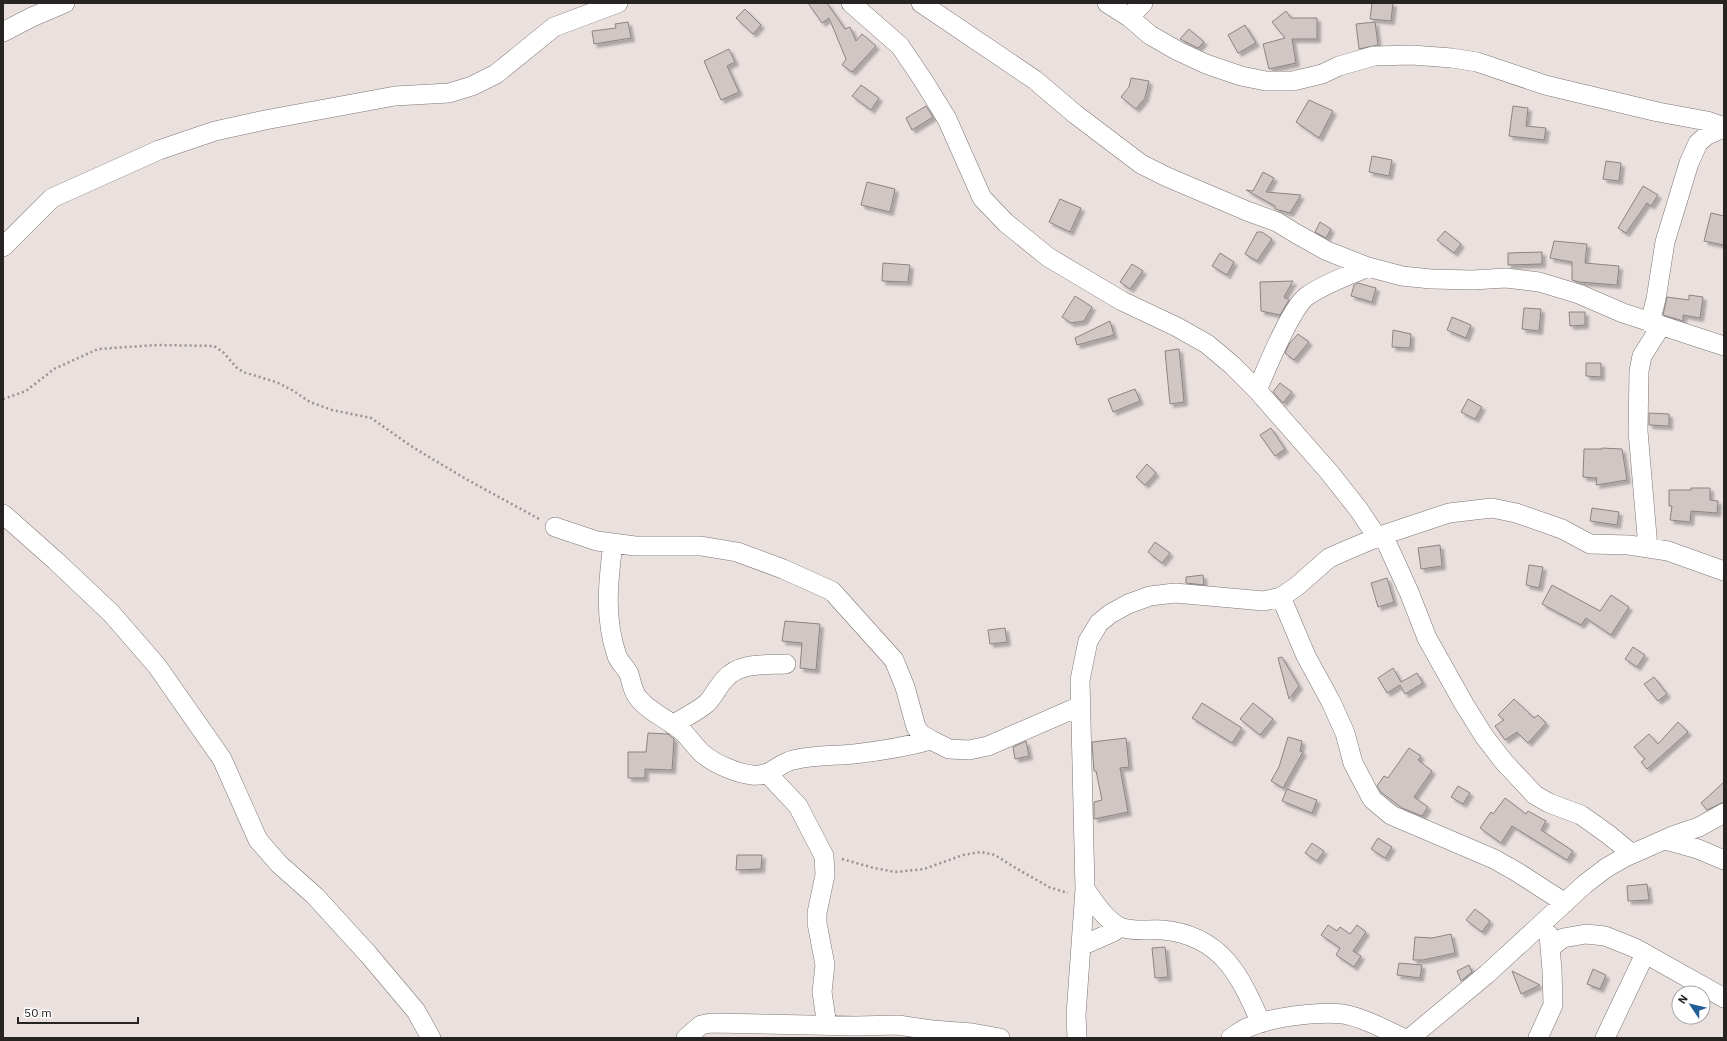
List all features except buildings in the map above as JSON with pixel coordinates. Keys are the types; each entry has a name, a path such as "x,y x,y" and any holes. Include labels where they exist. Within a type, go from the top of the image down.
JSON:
{"street":[{"path":"3,32 32,17 65,3"},
{"path":"3,246 52,198 160,150 215,131 264,120 395,96 449,93 472,86 496,74 554,27 618,3"},
{"path":"851,3 900,46 947,119 982,198 1006,223 1048,258 1122,302 1177,327 1207,344 1232,365 1257,390 1329,472 1380,536 1409,592 1427,638 1484,736 1509,767 1535,794 1549,803 1581,815 1632,854"},
{"path":"922,3 1035,80 1075,114 1141,164 1167,177 1277,222 1327,251 1368,267 1402,276 1431,279 1472,280 1506,278 1539,282 1579,294 1623,313 1724,346"},
{"path":"1107,3 1129,17 1150,35 1206,64 1241,76 1293,81 1322,74 1339,66 1374,56 1412,55 1452,58 1477,62 1545,85 1658,112 1707,120 1724,128"},
{"path":"1129,17 1143,3"},
{"path":"1648,548 1638,431 1640,370 1642,356 1655,324 1656,299 1665,242 1689,163 1698,143 1707,135 1724,128"},
{"path":"1257,390 1292,315 1306,297 1325,285 1368,267"},
{"path":"1078,1038 1076,1015 1084,891 1080,680 1088,641 1099,623 1110,614 1128,604 1150,596 1175,593 1264,601 1280,597 1296,587 1329,558 1380,536 1449,513 1492,508 1516,513 1562,529 1590,544 1629,545 1668,551 1724,572"},
{"path":"3,514 111,613 157,666 222,758 258,840 279,864 315,896 368,954 416,1011 431,1038"},
{"path":"555,527 597,541 635,546 701,546 736,552 783,569 832,591 894,660 905,687 916,727 921,734 949,749 969,750 988,746 1080,706"},
{"path":"613,543 608,577 607,611 612,638 618,658 628,674 633,691 646,707 684,733 703,754 716,763 752,775 768,774 792,760 815,756 852,754 902,748 931,740"},
{"path":"1280,597 1306,656 1345,733 1353,763 1372,799 1391,815 1494,859 1565,903"},
{"path":"673,725 699,710 708,702 730,673 739,668 786,664"},
{"path":"768,774 798,806 824,856 825,875 817,923 825,965 822,992 824,1030"},
{"path":"1410,1038 1481,980 1585,884 1606,868 1632,854 1699,827 1724,813"},
{"path":"1666,840 1698,849 1724,860"},
{"path":"1084,891 1110,920 1120,927 1134,930 1162,930 1187,934 1209,945 1235,970 1249,996 1260,1023"},
{"path":"1538,1038 1553,1005 1548,919"},
{"path":"1081,946 1113,932 1120,927"},
{"path":"1550,948 1562,938 1586,934 1605,936 1636,948 1724,998"},
{"path":"1605,1038 1646,954"},
{"path":"1231,1038 1250,1026 1273,1019 1311,1014 1343,1014 1367,1021 1403,1038"},
{"path":"686,1038 701,1025 711,1023 824,1030 898,1025 932,1030 972,1033 1000,1038"}],"path":[{"path":"3,399 26,391 54,369 98,349 157,345 214,346 224,352 236,367 243,372 276,382 292,390 310,402 332,410 371,418 407,444 466,479 555,527"},
{"path":"824,856 896,872 924,870 963,855 981,852 995,855 1049,887 1066,892 1084,891"}]}
